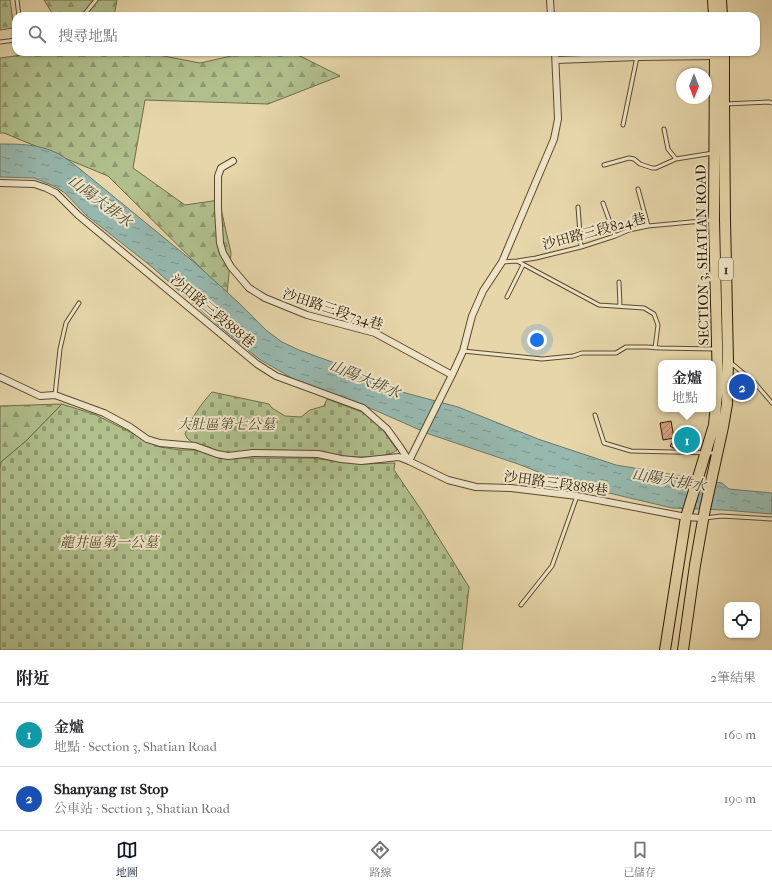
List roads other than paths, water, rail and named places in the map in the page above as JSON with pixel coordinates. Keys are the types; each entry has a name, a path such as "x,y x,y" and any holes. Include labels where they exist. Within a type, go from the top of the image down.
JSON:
{"main road":[{"path":"713,0 714,12"},
{"path":"721,0 722,12"},
{"name":"SECTION 3, SHATIAN ROAD","path":"704,514 727,404 728,361 724,104 719,56"},
{"name":"SECTION 3, SHATIAN ROAD","path":"716,405 718,385 718,350 714,220 714,152 719,56"},
{"name":"SECTION 3, SHATIAN ROAD","path":"686,517 714,425 715,412"},
{"name":"1","path":"683,650 704,514"},
{"name":"1","path":"665,650 686,517"}],"street":[{"path":"550,0 551,12"},
{"path":"0,377 40,396 55,395 104,413 130,427 147,439 160,443 195,446 217,454 228,456 253,453 318,454 361,461 399,457 409,461 463,351 472,316 483,291 502,262 554,139 558,119 556,56"},
{"path":"556,60 664,56"},
{"name":"沙田路三段734巷","path":"233,161 221,168 218,176 220,243 223,253 231,267 249,288 265,298 306,315 375,333 452,375"},
{"name":"沙田路三段888巷","path":"0,183 34,184 56,193 78,215 257,364 276,376 363,408 387,429 409,461 448,480 476,487 511,488 577,496 686,517 704,514"}],"lane":[{"path":"17,0 18,12"},
{"path":"86,12 96,0"},
{"path":"0,42 12,40"},
{"path":"623,125 637,57"},
{"path":"724,104 772,103"},
{"path":"664,129 668,149 676,159"},
{"path":"604,164 629,158 634,159 640,164 656,168 676,159 714,152"},
{"path":"638,189 648,226"},
{"path":"602,203 615,236"},
{"path":"578,207 580,247"},
{"name":"沙田路三段824巷","path":"502,262 536,258 580,247 629,230 648,226 725,220"},
{"name":"沙田路三段824巷","path":"517,261 599,305 644,308 654,314 658,325 655,348"},
{"path":"506,297 523,264"},
{"path":"619,282 620,306"},
{"path":"55,395 60,350 66,323 79,303"},
{"path":"463,351 542,359 573,356 582,353 616,353 626,347 718,350 728,361 755,383 772,404"},
{"path":"595,414 604,443 631,451 717,453"},
{"path":"521,605 552,566 577,496"},
{"path":"704,514 772,519"}],"water":[{"name":"山陽大排水","path":"0,144 22,144 36,146 57,153 75,165 195,263 266,330 282,342 299,350 346,367 402,392 458,407 538,439 616,465 722,483 729,489 772,493 772,514 672,508 567,483 518,464 429,434 370,408 297,381 259,359 152,267 86,215 65,193 54,186 34,178 0,177"}],"place":[{"name":"Shanyang 1st Stop","path":"742,387"},
{"name":"金爐","path":"687,440"}],"park label":[{"name":"大肚區第七公墓","path":"226,424"},
{"name":"龍井區第一公墓","path":"109,542"}]}
